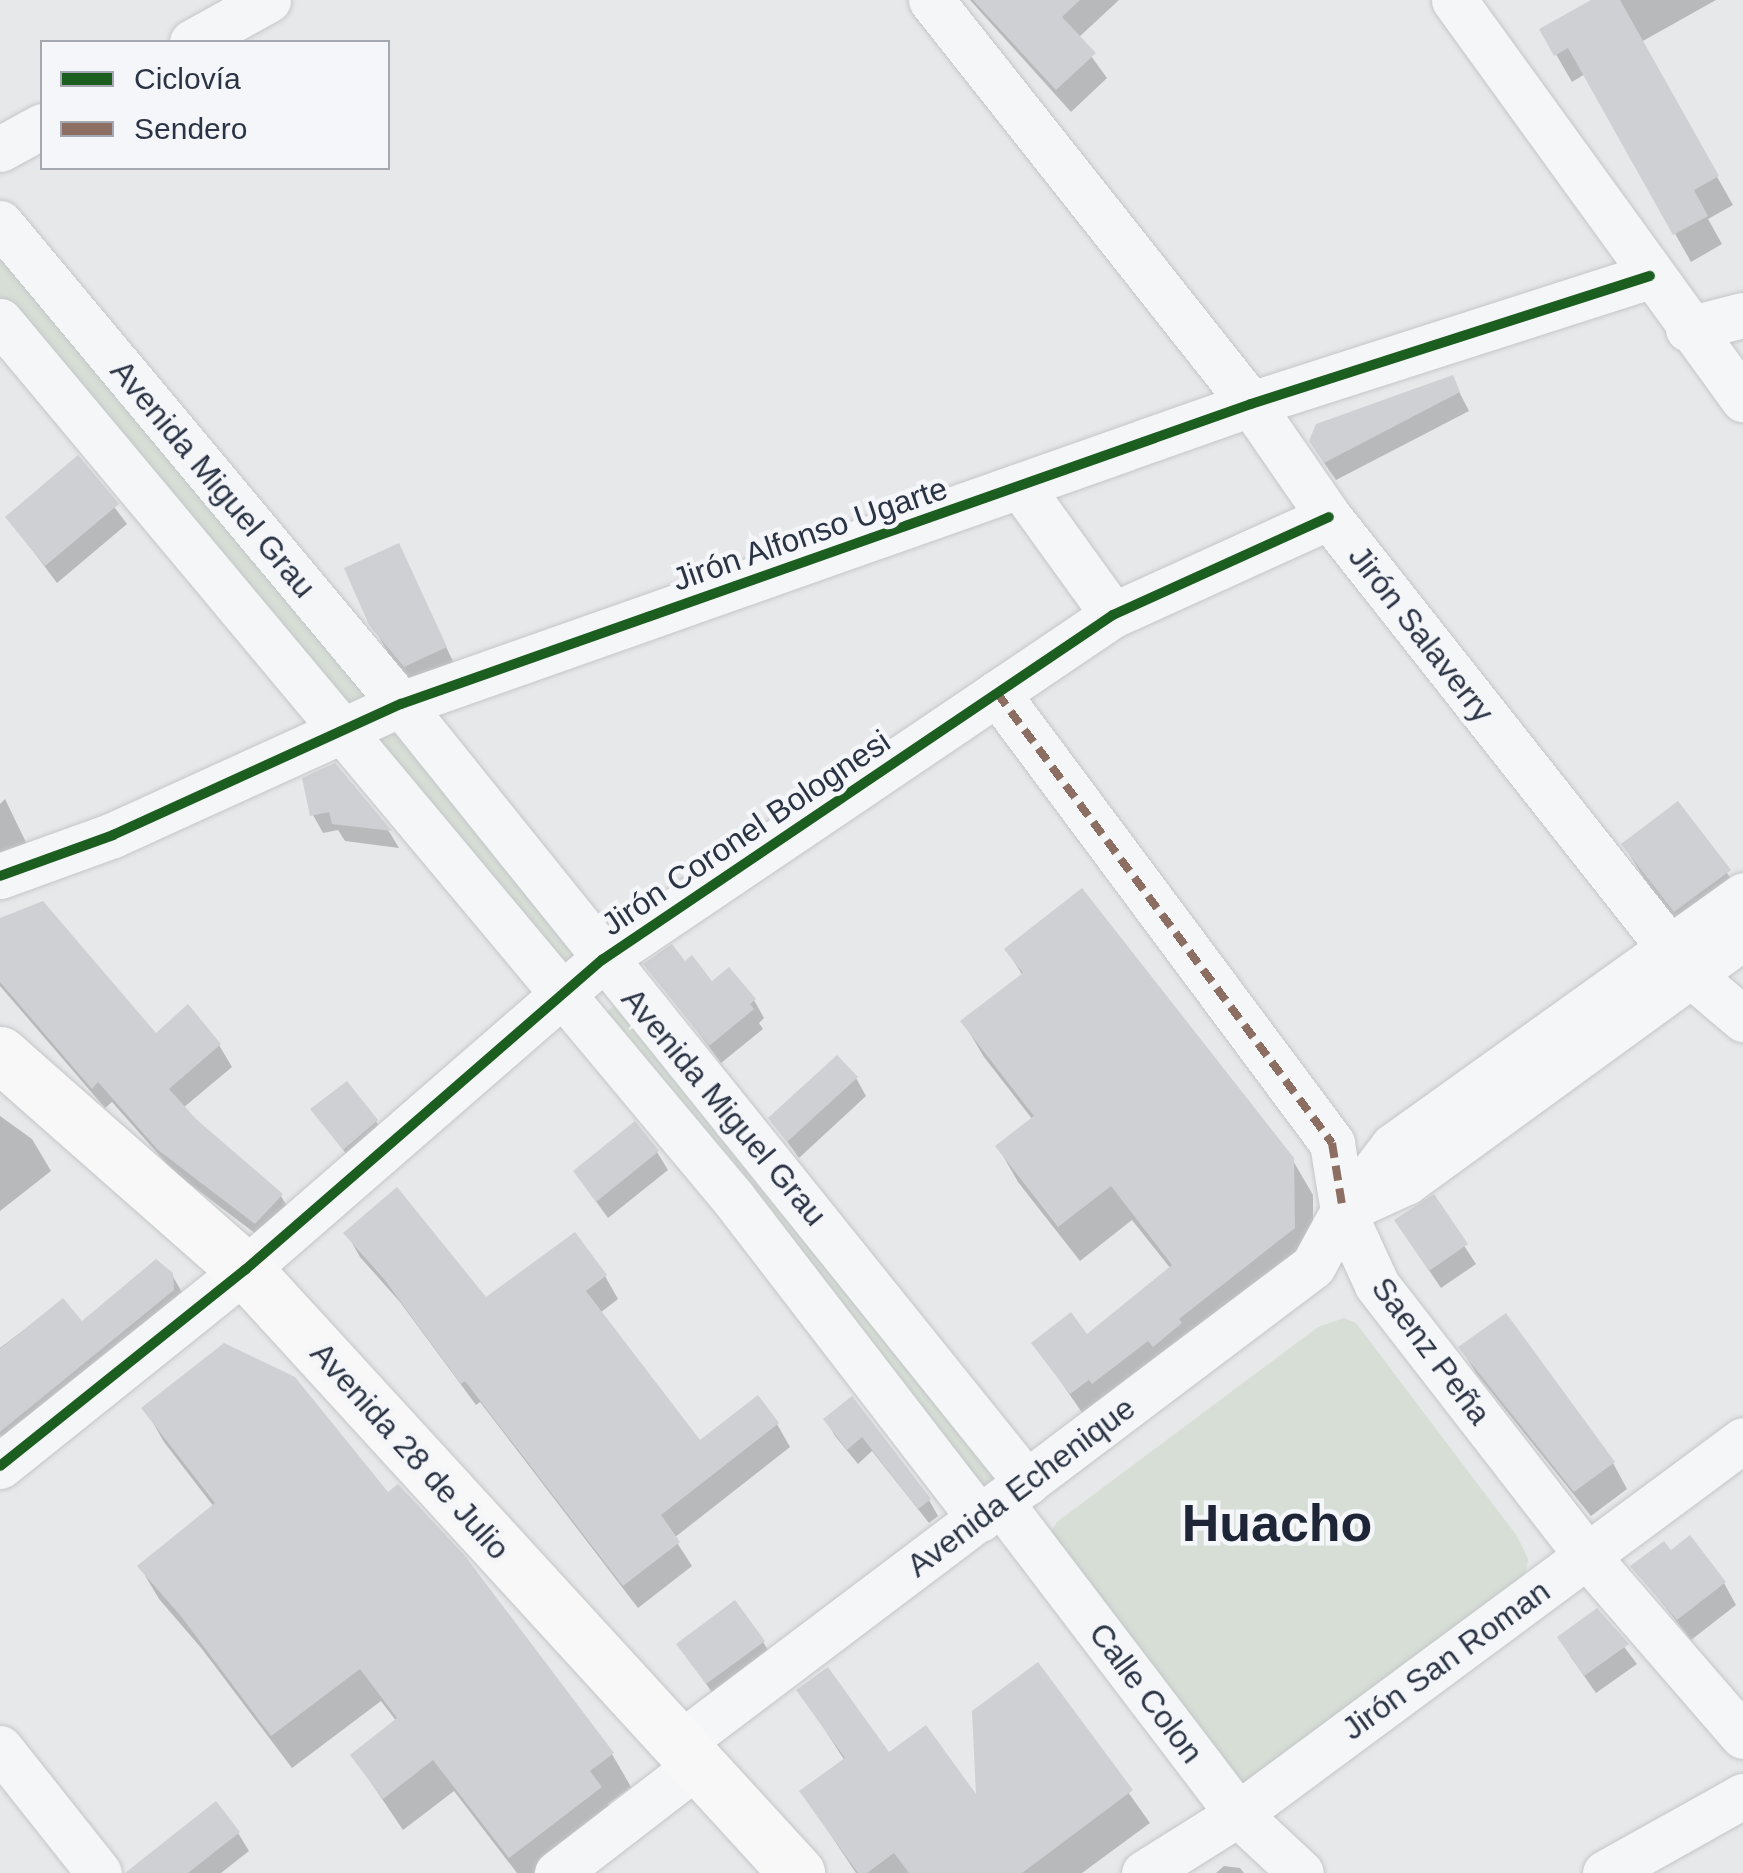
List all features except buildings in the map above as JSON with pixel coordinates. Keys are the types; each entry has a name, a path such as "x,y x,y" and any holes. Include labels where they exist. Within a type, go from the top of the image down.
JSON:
{"main road":[{"name":"Avenida 28 de Julio","path":"0,1054 245,1270 797,1873"}],"street":[{"path":"196,40 268,0"},
{"name":"Jirón Salaverry","path":"931,0 1251,404 1328,517 1680,962 1743,1018"},
{"path":"1454,0 1688,329 1743,399"},
{"path":"0,149 40,127"},
{"name":"Avenida Miguel Grau","path":"0,223 401,704 602,960 792,1187 1003,1502"},
{"name":"Jirón Alfonso Ugarte","path":"0,876 113,835 401,704 1251,404 1650,276"},
{"path":"1688,329 1743,315"},
{"name":"Avenida Miguel Grau","path":"0,321 733,1198 1003,1502"},
{"path":"1020,486 1112,615"},
{"name":"Jirón Coronel Bolognesi","path":"0,1466 245,1270 602,960 1112,615 1328,517"},
{"name":"Saenz Peña","path":"997,693 1332,1143 1342,1211 1377,1285 1588,1556 1743,1736"},
{"path":"1342,1211 1406,1182 1680,962 1743,895"},
{"path":"1680,962 1743,937"},
{"name":"Avenida Echenique","path":"557,1873 687,1756 1003,1502 1312,1266 1342,1211"},
{"name":"Jirón San Roman","path":"1144,1873 1238,1814 1743,1440"},
{"name":"Calle Colon","path":"1003,1502 1238,1814 1301,1873"},
{"path":"0,1748 99,1873"},
{"path":"1605,1873 1743,1796"}],"shaded area":[{"path":"0,236 383,692 339,706 0,303"},
{"path":"400,720 579,952 559,968 364,738"},
{"path":"623,999 1004,1473 979,1499 597,1019"},
{"path":"1344,1318 1356,1323 1517,1536 1528,1559 1525,1575 1247,1783 1235,1784 1049,1534 1057,1522 1318,1327"}],"marked path":[{"path":"997,693 1332,1143 1343,1211"}],"cycle path":[{"path":"0,876 113,835 401,704 1251,404 1650,276"},
{"path":"0,1466 245,1270 602,960 1113,615 1329,517"}],"district":[{"name":"Huacho","path":"1277,1524"}]}
